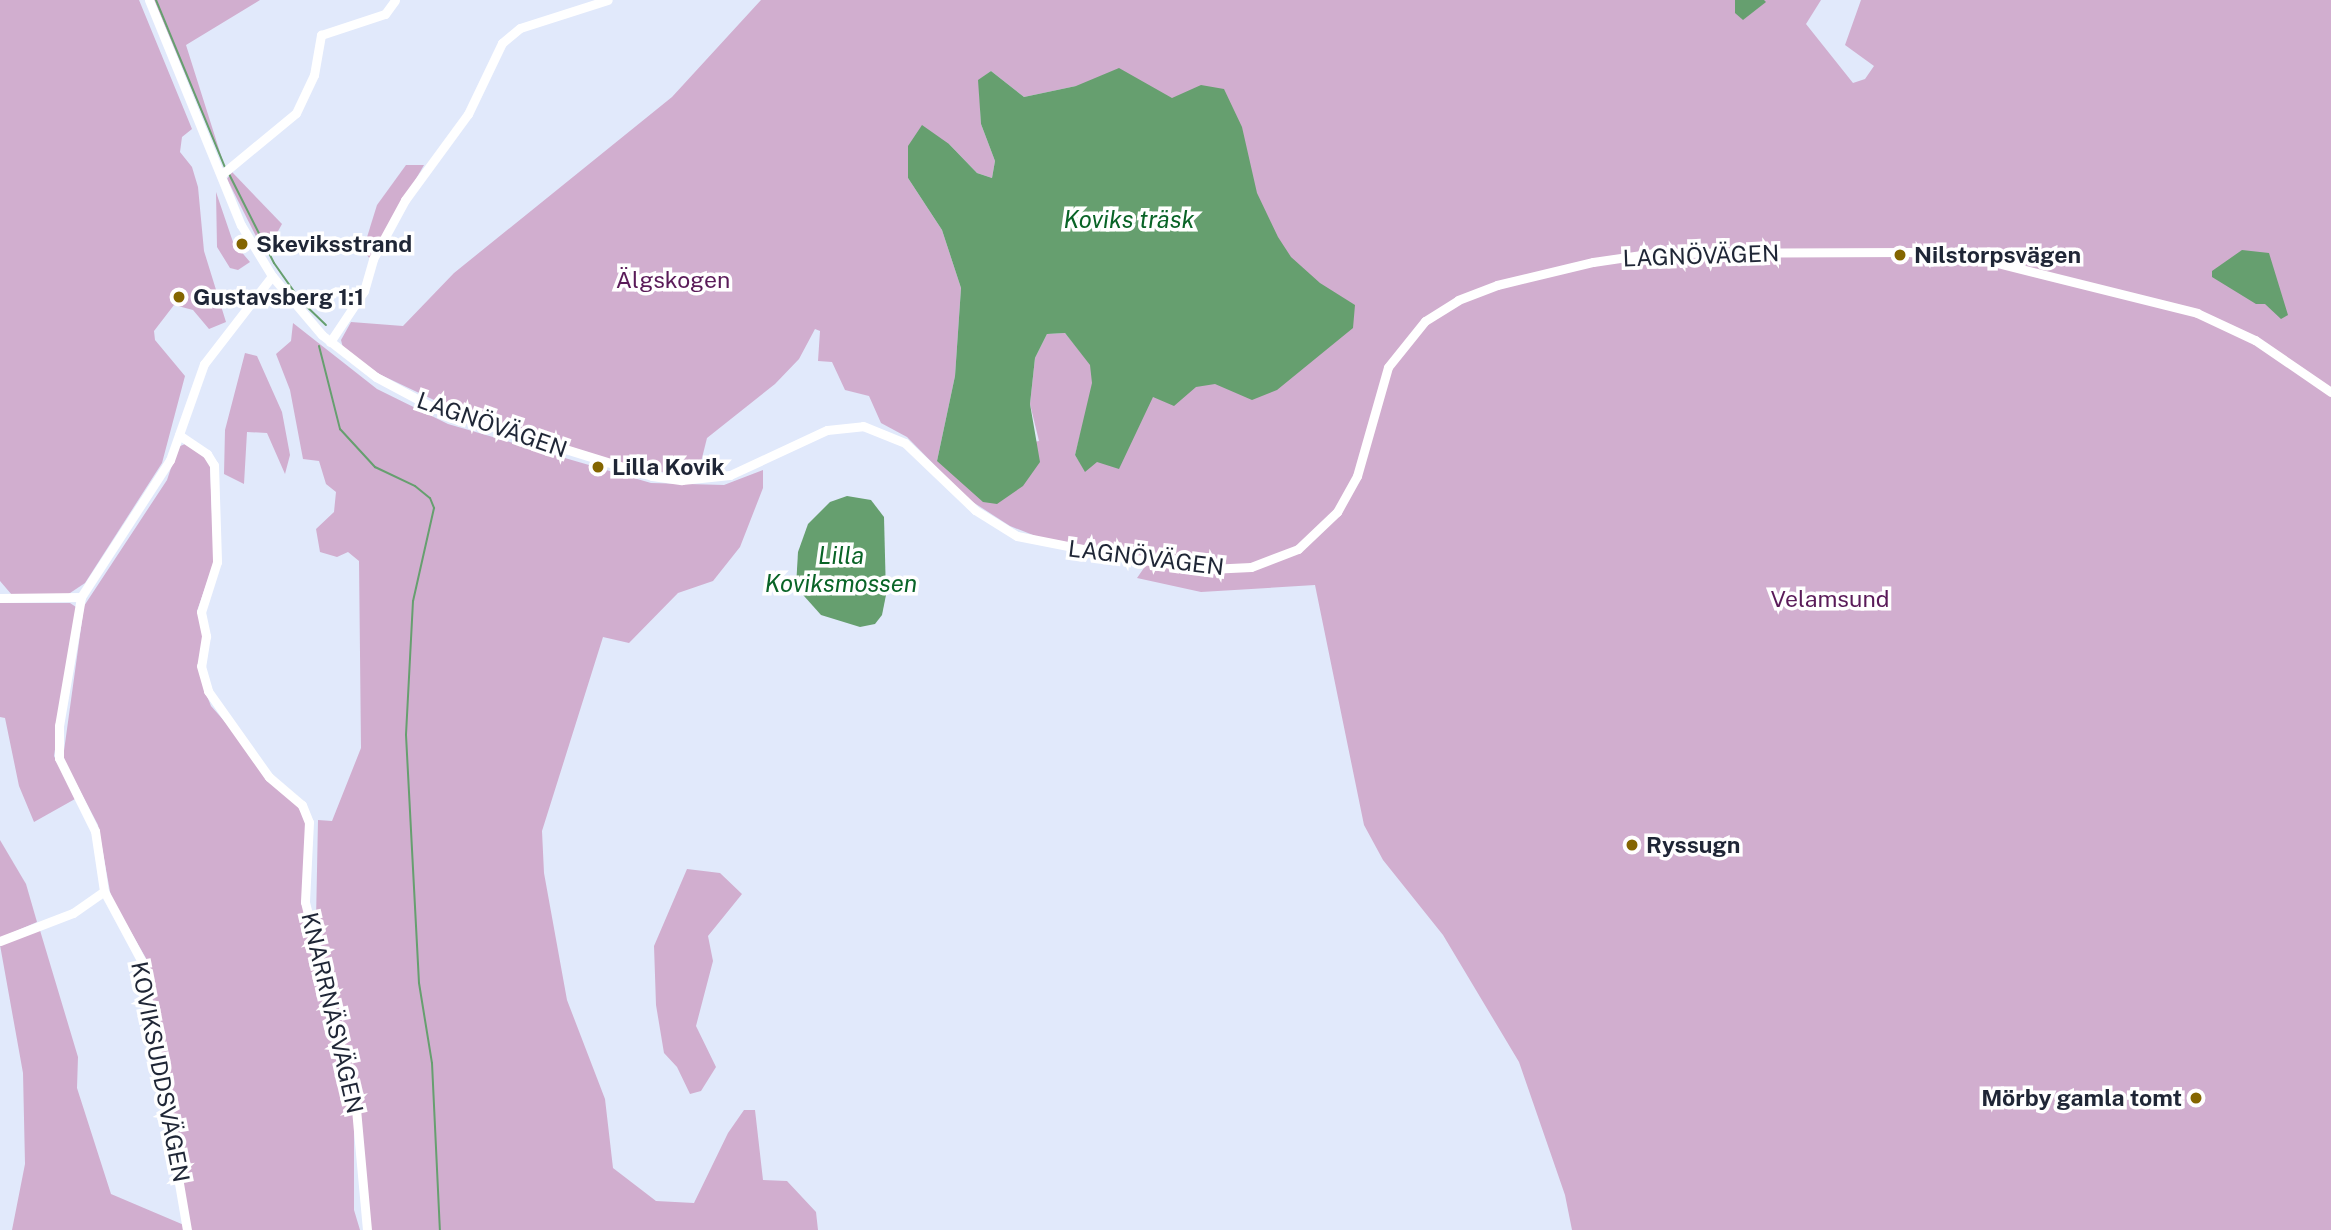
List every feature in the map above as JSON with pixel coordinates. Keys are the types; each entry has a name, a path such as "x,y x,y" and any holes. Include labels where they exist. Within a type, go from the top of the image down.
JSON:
{"street":[{"name":"LAGNÖVÄGEN","path":"149,0 241,225 272,276 330,342 376,377 436,409 667,479 730,475 827,430 845,426 877,428 905,443 961,498 1017,536 1116,556 1223,569 1266,563 1298,549 1338,512 1357,475 1388,367 1425,321 1458,300 1497,285 1633,255 1909,252 1981,260 2197,313 2255,340 2331,392"},
{"path":"220,175 272,138 296,113 314,75 321,35 385,14 395,0"},
{"path":"330,342 364,292 373,259 405,200 468,114 502,43 520,28 608,0"},
{"name":"KOVIKSUDDSVÄGEN","path":"187,1230 141,960 104,891 95,831 59,758 59,726 81,597 157,483 179,435 204,364 272,276"},
{"name":"KNARRNÄSVÄGEN","path":"179,435 207,454 214,465 217,562 201,612 206,636 201,666 208,691 270,777 296,798 307,814 305,902 356,1108 367,1230"},
{"path":"0,598 81,597"},
{"path":"0,942 74,913 104,891"}],"green space":[{"path":"0,0 139,0 192,129 182,137 180,152 192,167 198,187 204,251 226,322 209,329 193,310 174,305 154,331 155,340 185,376 162,463 85,583 67,595 12,595 0,581"},
{"path":"154,0 260,0 186,45 225,168"},
{"name":"Velamsund","path":"761,0 1821,0 1806,24 1853,83 1865,79 1874,66 1845,45 1861,0 2331,0 2331,1230 1572,1230 1565,1195 1519,1062 1443,935 1383,860 1364,825 1315,585 1201,592 1137,578 1146,565 1106,559 1104,549 1038,537 1010,526 968,499 907,437 881,423 869,396 845,390 832,362 818,361 820,331 815,329 799,359 775,384 707,438 698,474 684,475 639,469 453,409 379,374 343,348 341,340 351,322 403,326 454,273 672,97","holes":["991,71 1024,97 1076,86 1082,354 1065,333 1047,334 1035,358 1030,404 1039,441 937,461 955,376 961,288 942,230 908,178 949,144 977,173 992,178 995,161 981,124 979,80","1087,409 1086,472 1075,455"]},
{"path":"406,165 424,165 370,259 363,250 377,205"},
{"path":"232,172 282,224 265,254 227,179"},
{"path":"216,192 233,242 250,262 238,270 230,268 217,247"},
{"path":"293,323 377,389 448,424 651,483 724,485 763,470 763,488 740,547 713,581 678,593 629,643 603,637 542,831 544,873 567,1000 605,1099 613,1168 656,1201 694,1203 728,1133 744,1110 755,1110 763,1180 787,1181 816,1212 818,1230 371,1230 360,1125 312,921 316,920 318,820 332,821 361,748 359,561 348,552 337,557 320,552 316,529 334,512 336,492 326,484 319,461 303,459 290,390 276,354 291,341"},
{"path":"245,353 257,356 282,412 290,455 285,474 267,433 247,432 244,484 224,474 225,430"},
{"path":"185,444 205,456 210,466 214,562 197,611 204,636 205,691 211,706 294,800 307,823 302,902 354,1110 354,1210 360,1230 190,1230 152,1020 147,960 111,897 98,825 63,758 84,606 167,480 178,447"},
{"path":"0,603 70,603 76,607 54,756 75,799 34,822 19,786 5,718 0,717"},
{"path":"0,840 26,884 37,922 0,938"},
{"path":"687,869 720,873 742,894 708,936 713,961 696,1026 716,1067 701,1091 690,1094 677,1067 664,1053 656,1005 654,946"},
{"path":"39,927 78,1057 77,1088 111,1194 184,1225 184,1230 12,1230 25,1164 23,1073 0,945"}],"water":[{"path":"1735,0 1766,2 1743,20 1735,13"},
{"name":"Koviks träsk","path":"1119,68 1172,98 1201,85 1224,89 1242,127 1257,193 1278,237 1291,257 1320,283 1355,305 1353,328 1277,390 1252,400 1215,384 1196,387 1174,406 1153,397 1119,469 1097,462 1085,472 1075,455 1092,383 1090,365 1065,333 1047,334 1035,358 1030,404 1040,462 1023,486 997,504 983,502 937,461 955,376 961,288 942,230 908,178 908,146 922,125 949,144 977,173 992,178 995,161 981,124 978,80 991,71 1024,97 1076,86"},
{"path":"2242,250 2269,253 2288,315 2281,319 2265,304 2256,304 2212,277 2212,271"},
{"name":"Lilla Koviksmossen","path":"847,496 871,500 884,517 886,595 882,615 875,624 860,627 821,615 796,587 798,552 808,524 830,502"}],"waterway":[{"path":"156,0 225,167"},
{"path":"228,172 274,263 300,300 326,325"},
{"path":"319,346 340,429 375,467 415,486 430,498 434,508 413,601 406,735 419,983 432,1063 440,1230"}],"place":[{"name":"Skeviksstrand","path":"242,244"},
{"name":"Nilstorpsvägen","path":"1900,255"},
{"name":"Gustavsberg 1:1","path":"179,297"},
{"name":"Lilla Kovik","path":"598,467"},
{"name":"Ryssugn","path":"1632,845"},
{"name":"Mörby gamla tomt","path":"2196,1098"}],"park label":[{"name":"Älgskogen","path":"673,280"}]}
